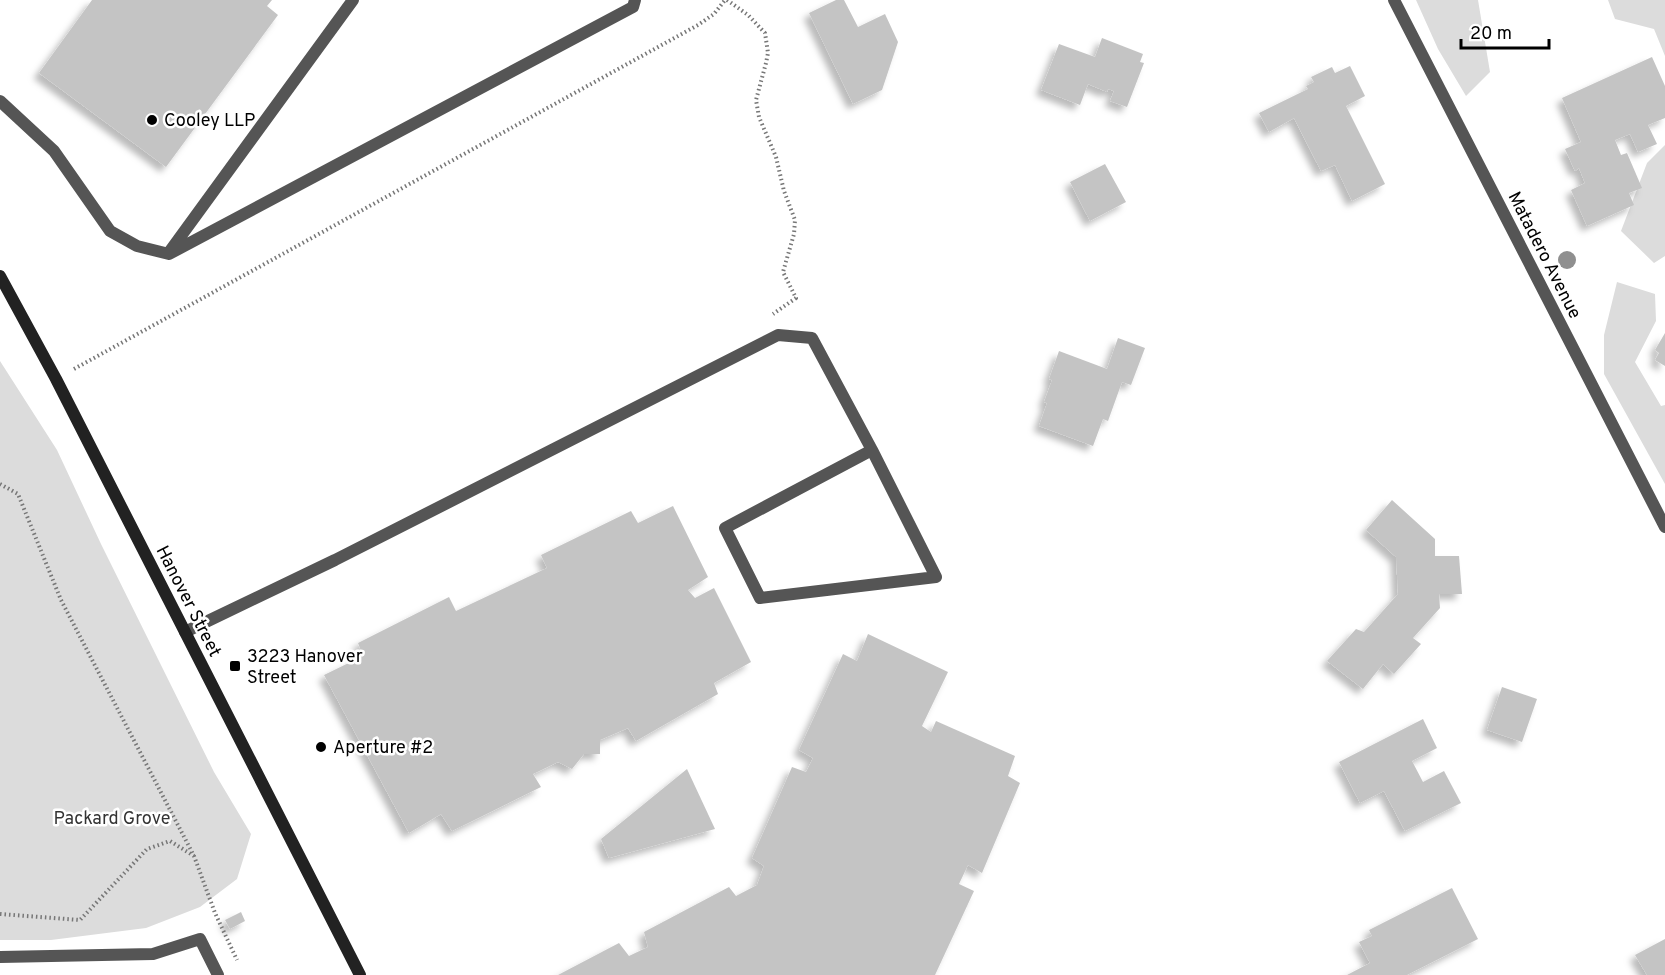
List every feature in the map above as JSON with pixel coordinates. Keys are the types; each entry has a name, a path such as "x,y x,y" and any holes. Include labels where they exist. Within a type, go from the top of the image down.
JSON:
{"street":[{"path":"169,254 353,0"},
{"path":"0,101 54,151 110,231 137,246 169,254 633,7 635,0"},
{"name":"Matadero Avenue","path":"1394,0 1665,526"},
{"name":"Hanover Street","path":"0,276 56,379 360,975"},
{"path":"184,632 335,560 777,335 812,338 872,450 936,578 760,598 725,528 872,450"},
{"path":"0,957 153,954 201,939 218,975"}],"path":[{"path":"56,379 698,25 714,14 726,0 748,15 765,33 768,53 756,100 759,117 776,157 784,191 795,220 794,234 783,272 796,298 770,316"},
{"path":"0,484 18,494 61,600 194,856 210,894 215,913 239,967"},
{"path":"0,914 80,920 147,849 170,841 194,856"}],"green space":[{"path":"1416,0 1478,0 1490,72 1466,96 1438,49"},
{"path":"1608,0 1665,0 1665,56 1654,29 1615,19"},
{"path":"1665,145 1665,256 1654,263 1621,231 1647,163"},
{"path":"1617,282 1655,294 1656,321 1635,362 1661,406 1665,405 1665,484 1604,374 1604,335"},
{"name":"Packard Grove","path":"0,361 57,450 214,772 251,834 237,879 200,907 146,928 51,940 0,940"}],"building":[{"name":"Cooley LLP","path":"92,0 272,0 267,6 278,15 166,167 39,73"},
{"path":"836,0 844,0 858,27 885,14 898,42 882,90 853,104 809,13"},
{"path":"1102,38 1143,54 1140,62 1144,63 1127,107 1110,101 1114,91 1108,89 1107,92 1088,84 1080,105 1041,90 1059,44 1095,57"},
{"path":"1652,57 1665,86 1665,118 1648,125 1657,144 1638,152 1630,134 1615,140 1621,155 1627,153 1642,188 1629,193 1634,205 1587,226 1571,190 1585,183 1579,168 1575,171 1565,149 1581,142 1562,98"},
{"path":"1350,66 1365,96 1346,106 1385,184 1352,201 1335,165 1321,171 1294,118 1269,132 1259,113 1308,89 1306,86 1314,82 1311,77 1332,67 1335,73"},
{"path":"1105,164 1126,202 1090,221 1070,182"},
{"path":"1665,333 1665,366 1655,360 1659,353 1655,350"},
{"path":"1118,338 1145,348 1131,385 1122,382 1108,421 1103,419 1093,446 1039,426 1052,380 1049,379 1059,351 1107,369"},
{"path":"1392,500 1435,539 1435,556 1459,556 1462,594 1439,594 1440,608 1413,638 1421,644 1394,674 1383,664 1363,689 1327,661 1356,629 1364,632 1398,594 1396,557 1366,530"},
{"path":"673,506 708,577 688,590 695,598 714,588 751,662 714,683 718,694 636,741 628,728 600,740 600,754 584,754 572,769 558,762 533,774 541,787 452,831 441,814 409,833 324,675 363,656 358,643 449,597 456,611 547,568 541,555 631,511 638,523"},
{"path":"868,634 948,672 922,726 931,732 936,721 1015,756 1008,776 1020,783 982,873 968,865 959,884 974,891 935,975 558,975 619,943 629,956 648,947 644,932 729,887 736,896 757,885 764,866 752,858 792,767 806,772 813,758 799,750 843,654 857,661"},
{"path":"1502,687 1537,699 1522,742 1487,730"},
{"path":"1423,719 1437,748 1412,761 1423,782 1444,771 1461,803 1405,831 1384,791 1360,803 1339,762"},
{"path":"687,769 715,829 609,858 601,839"},
{"path":"1452,888 1478,939 1407,975 1347,975 1370,963 1359,942 1372,936 1369,930"},
{"path":"241,912 245,921 230,929 225,920"},
{"path":"1665,939 1665,975 1647,975 1635,955"}],"place":[{"name":"Cooley LLP","path":"152,120"},
{"name":"3223 Hanover Street","path":"235,666"},
{"name":"Aperture #2","path":"321,747"}]}
